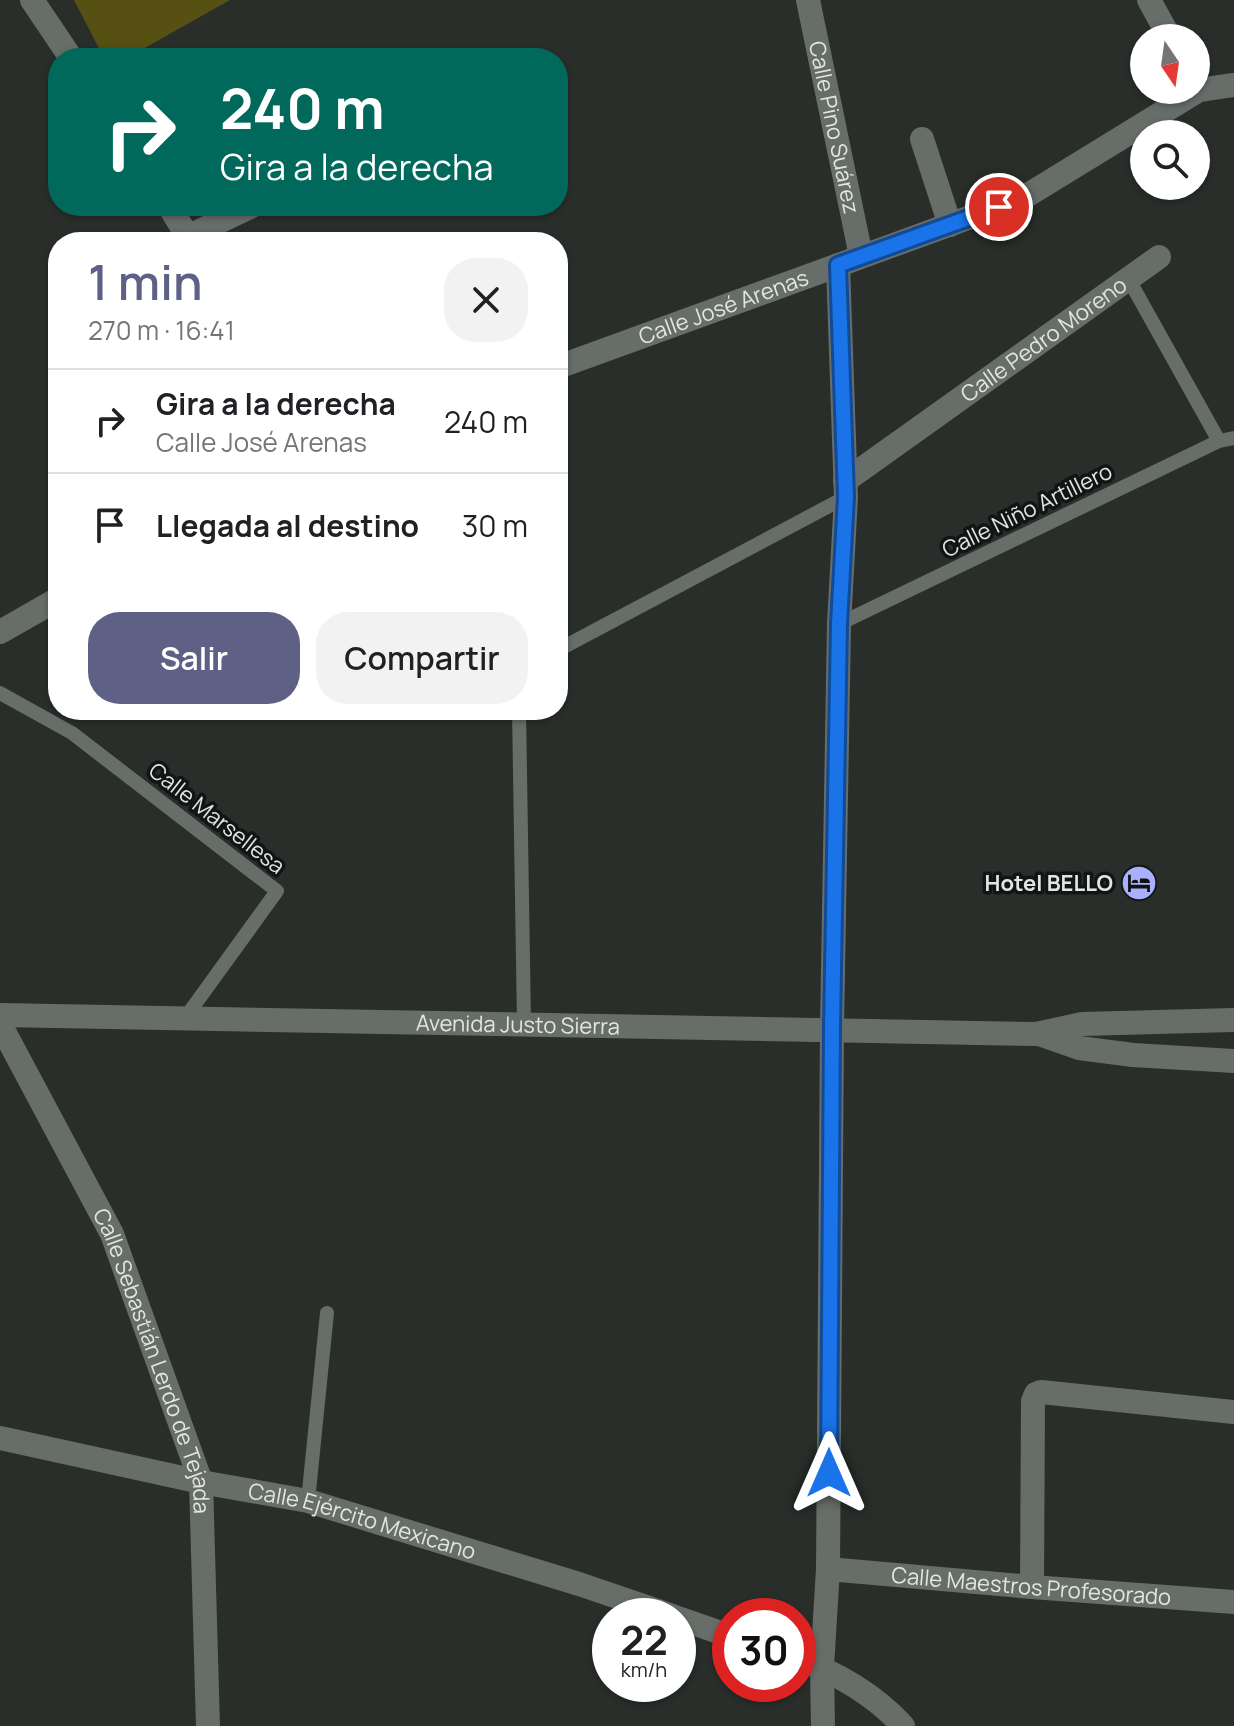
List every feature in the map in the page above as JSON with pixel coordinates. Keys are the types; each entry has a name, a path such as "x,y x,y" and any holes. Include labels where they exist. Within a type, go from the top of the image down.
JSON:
{"street":[{"path":"32,0 64,48"},
{"name":"Calle Pino Suárez","path":"808,0 849,260 839,624 828,1569 822,1667 823,1726"},
{"path":"1149,0 1162,24"},
{"name":"Calle José Arenas","path":"1210,86 1234,85"},
{"name":"Calle José Arenas","path":"568,363 1023,198 1171,104"},
{"path":"922,139 950,225"},
{"path":"203,232 233,216"},
{"path":"1128,278 1159,257"},
{"name":"Calle Pedro Moreno","path":"845,489 1128,278"},
{"path":"0,632 48,605"},
{"name":"Avenida Justo Sierra","path":"0,1015 1036,1034 1082,1024 1234,1020"},
{"name":"Calle Sebastián Lerdo de Tejada","path":"0,1024 112,1234 201,1482 208,1726"},
{"name":"Avenida Justo Sierra","path":"1036,1034 1079,1048 1133,1055 1234,1061"},
{"path":"1032,1587 1033,1401 1036,1394 1041,1392 1234,1412"},
{"name":"Calle Ejército Mexicano","path":"0,1438 201,1482 308,1501 620,1598"},
{"name":"Calle Maestros Profesorado","path":"828,1569 1234,1602"},
{"path":"816,1665 887,1709 903,1726"}],"lane":[{"name":"Calle Pedro Moreno","path":"1128,278 1227,440"},
{"name":"Calle Niño Artillero","path":"839,624 1227,440"},
{"path":"568,644 845,489"},
{"name":"Calle Marsellesa","path":"0,693 48,720"},
{"name":"Calle Marsellesa","path":"49,720 72,733 277,891 185,1018"},
{"path":"519,720 524,1023"},
{"path":"308,1501 327,1313"}],"shaded area":[{"path":"74,0 230,0 145,48 99,48"}],"place":[{"name":"Hotel BELLO","path":"1139,883"}],"route":[{"path":"829,1473 839,624 846,497 838,265 999,207"}]}
